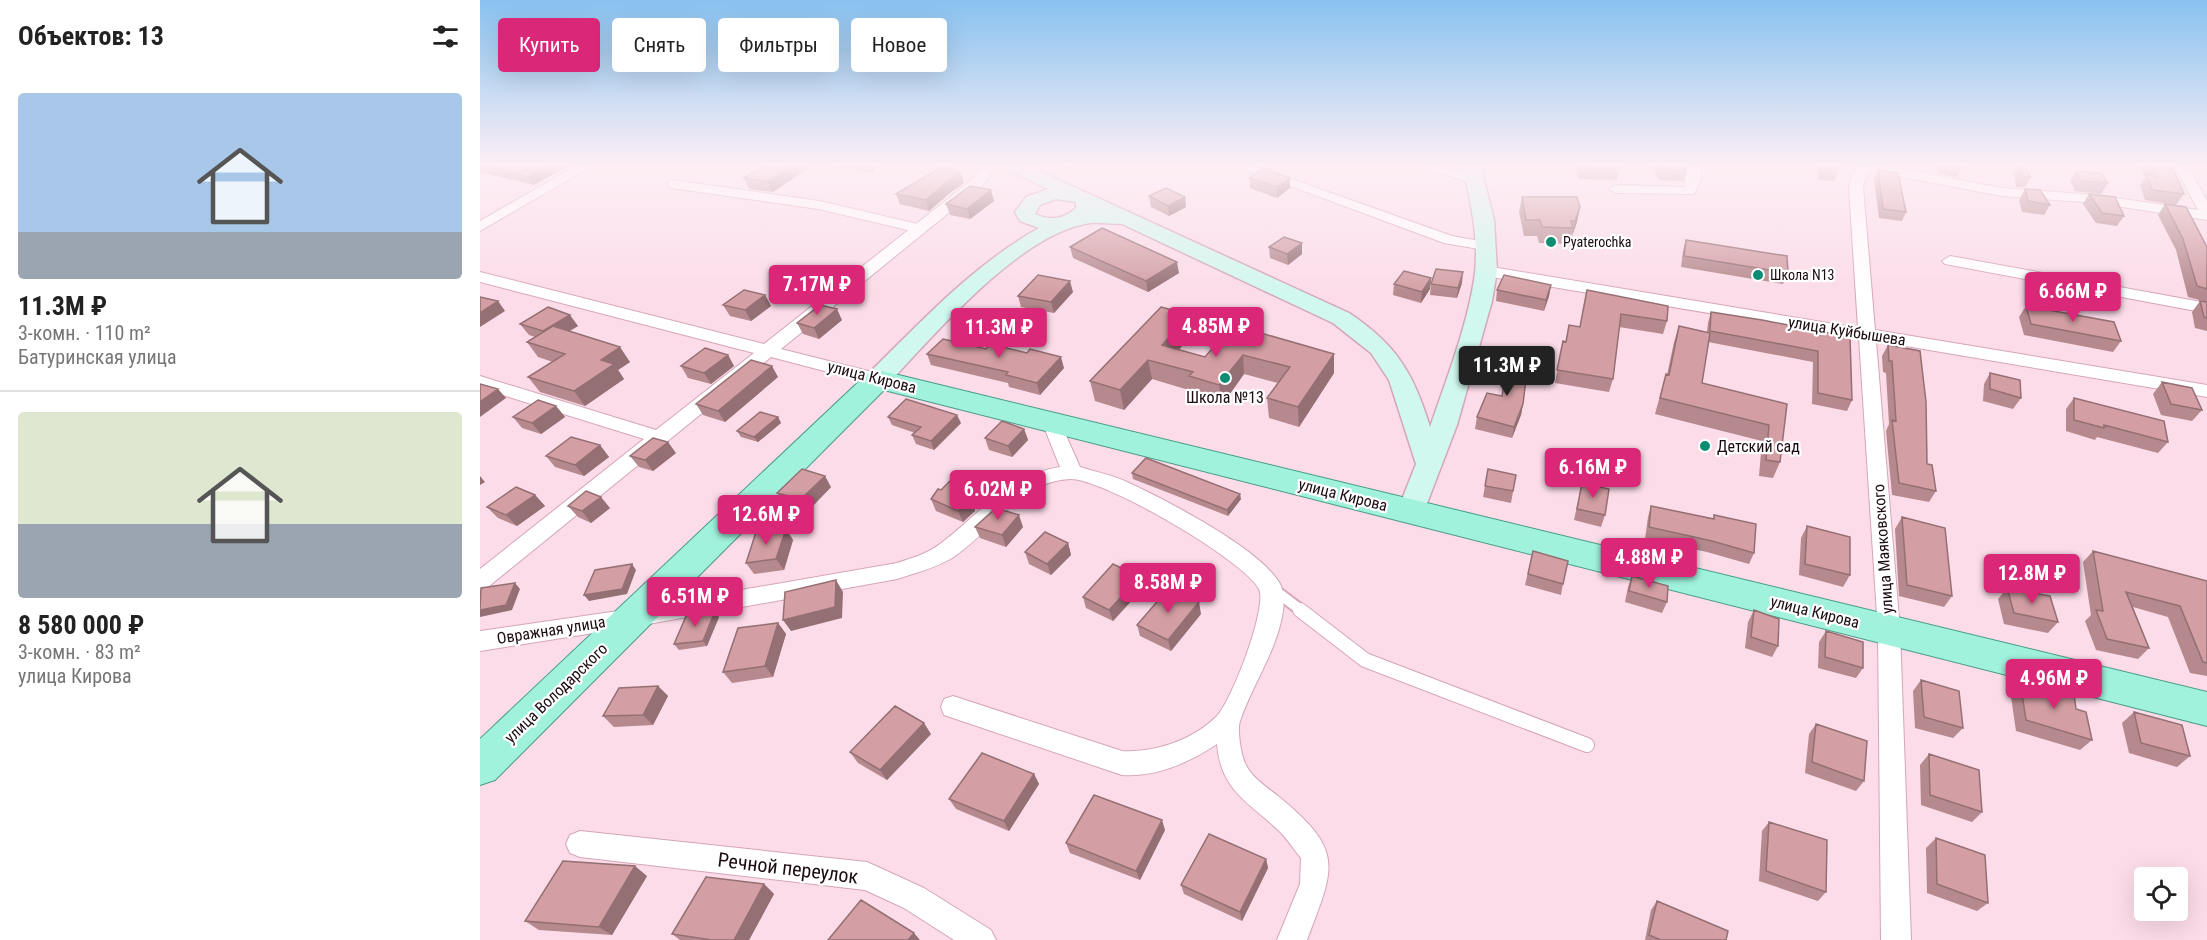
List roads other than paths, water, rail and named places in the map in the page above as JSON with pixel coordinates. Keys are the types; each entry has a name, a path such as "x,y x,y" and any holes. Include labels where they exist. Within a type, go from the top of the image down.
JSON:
{"main road":[{"name":"улица Кирова","path":"878,379 2207,709"},
{"name":"улица Володарского","path":"480,766 878,379"}],"street":[{"path":"480,227 513,208"},
{"path":"480,581 944,208"},
{"path":"1070,221 1086,208"},
{"path":"1107,208 1341,318 1382,346 1406,388 1429,465"},
{"path":"1362,208 1449,240 1485,246"},
{"path":"1412,512 1473,332 1486,271 1484,220 1481,208"},
{"name":"улица Маяковского","path":"1857,208 1888,630 1896,940"},
{"path":"2154,208 2207,216"},
{"path":"1025,209 1027,217 1037,223 1053,224 1104,215 1133,220"},
{"name":"улица Володарского","path":"993,268 1009,245 1025,209"},
{"name":"улица Володарского","path":"878,379 993,268 1032,239 1070,221"},
{"path":"1950,261 2207,308"},
{"name":"улица Куйбышева","path":"1486,271 2207,391"},
{"name":"улица Кирова","path":"480,276 878,379"},
{"path":"480,382 657,437"},
{"path":"1051,422 1072,472 1119,486 1223,544 1249,563 1271,588 1272,610 1259,655 1227,723 1234,771 1247,787 1288,821 1315,853 1314,884 1292,940"},
{"name":"Овражная улица","path":"480,641 632,618 897,571 928,561 946,551 1018,489 1047,476 1072,472"},
{"path":"953,707 1122,763 1141,766 1168,758 1227,723"},
{"name":"Речной переулок","path":"580,844 867,876 914,898 981,940"}],"lane":[{"path":"831,208 917,228"},
{"path":"1271,588 1365,660 1587,745"}],"place":[{"name":"Pyaterochka","path":"1551,242"},
{"name":"Школа N13","path":"1758,275"},
{"name":"Школа №13","path":"1225,378"},
{"name":"Детский сад","path":"1705,446"}]}
